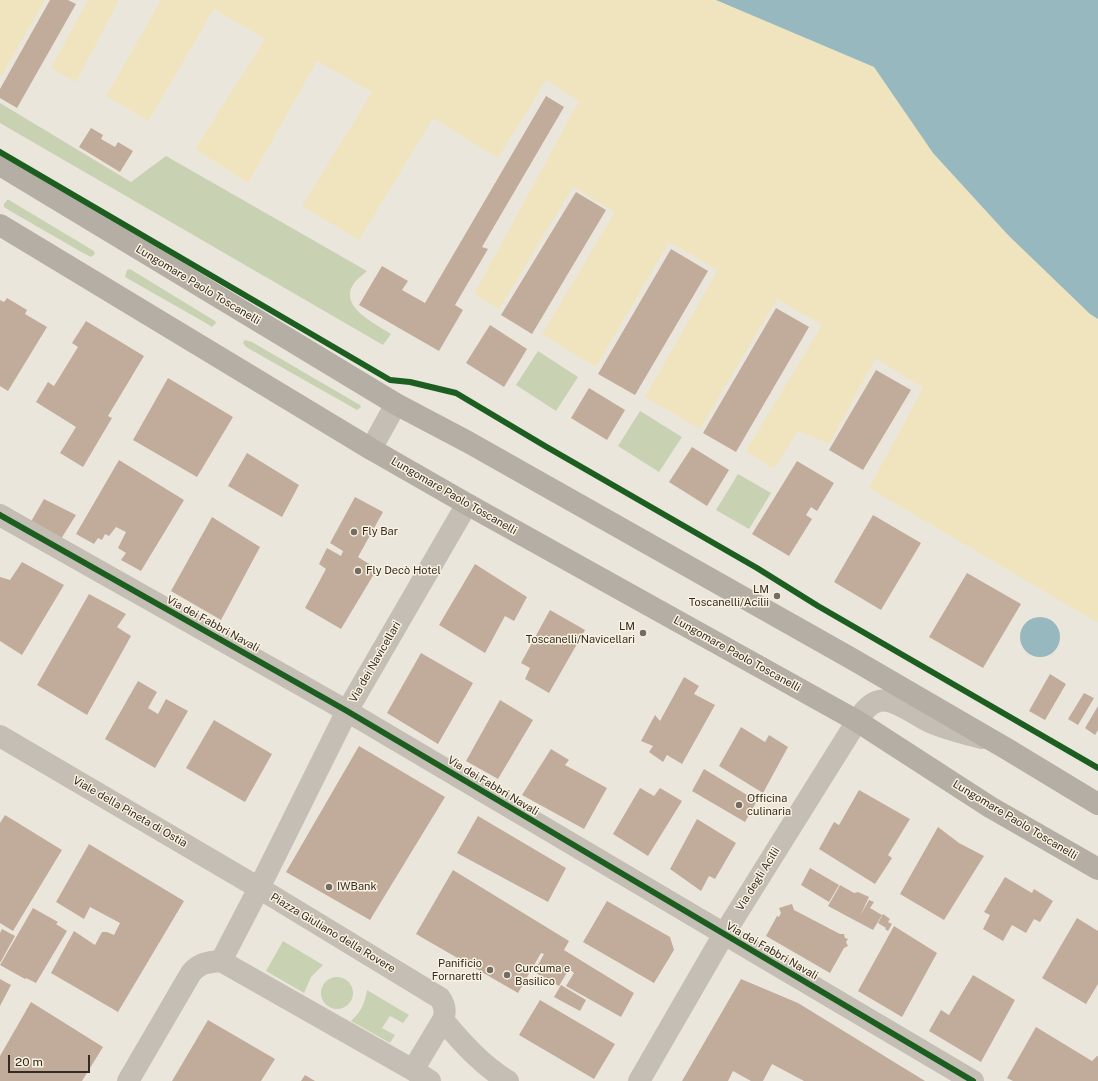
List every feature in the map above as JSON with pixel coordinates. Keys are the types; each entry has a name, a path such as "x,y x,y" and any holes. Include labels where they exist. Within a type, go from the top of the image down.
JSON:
{"main road":[{"name":"Lungomare Paolo Toscanelli","path":"0,165 396,404 468,442 820,640 992,740 1098,804"},
{"name":"Lungomare Paolo Toscanelli","path":"0,225 467,504 857,721 990,807 1098,869"}],"street":[{"path":"371,448 396,404"},
{"name":"Via dei Navicellari","path":"259,888 347,711 467,504"},
{"name":"Via dei Fabbri Navali","path":"0,515 347,711 973,1081"},
{"name":"Via degli Acilii","path":"639,1081 724,934 857,721 872,703 884,700 896,703 920,717 943,727 992,740"},
{"name":"Viale della Pineta di Ostia","path":"0,736 259,888"},
{"name":"Piazza Giuliano della Rovere","path":"221,961 259,888 435,994 445,1006 445,1015 443,1020"},
{"path":"128,1081 191,973 203,963 221,961 422,1076 443,1020 472,1054 508,1081"}],"green space":[{"path":"0,103 131,182 166,156 367,271 355,282 350,291 350,299 360,313 391,334 383,345 0,123"},
{"path":"7,200 94,251 95,254 91,257 83,253 12,212 4,207"},
{"path":"130,269 216,323 212,327 125,277 127,270"},
{"path":"245,340 252,342 360,405 361,407 357,410 246,347 243,343"},
{"path":"538,351 578,377 556,411 516,385"},
{"path":"640,411 682,437 659,472 618,446"},
{"path":"738,474 771,493 749,529 716,510"},
{"path":"283,941 323,965 311,977 304,993 266,971"},
{"path":"334,977 340,977 349,981 353,993 349,1005 340,1009 334,1009 325,1005 321,996 321,990 325,981"},
{"path":"367,990 409,1015 403,1023 390,1016 382,1028 395,1035 390,1043 351,1021 362,1007"}],"sand":[{"path":"0,0 45,0 0,78"},
{"path":"88,0 119,0 76,82 51,68"},
{"path":"161,0 716,0 874,67 933,153 1008,235 1090,314 1098,319 1098,623 869,488 923,388 876,358 829,444 798,431 774,469 746,451 822,325 777,299 700,429 645,397 718,270 669,242 596,367 542,334 615,212 573,187 499,309 474,294 579,101 546,80 498,158 433,118 359,240 302,206 372,92 317,61 248,183 195,149 265,39 214,9 148,121 106,96"}],"water":[{"path":"716,0 1098,0 1098,319 1090,314 1008,235 933,153 874,67"},
{"path":"1044,617 1051,620 1057,626 1060,637 1059,645 1051,654 1044,657 1036,657 1029,654 1021,645 1020,633 1023,626 1032,618"}],"building":[{"path":"50,0 68,0 76,4 17,108 0,98 0,89"},
{"path":"546,96 564,107 482,247 488,249 455,305 463,310 439,351 359,305 382,266 408,281 402,290 425,303"},
{"path":"91,128 103,135 101,139 115,147 118,142 133,151 120,172 79,147"},
{"path":"576,192 606,210 532,334 501,315"},
{"path":"671,249 708,271 635,395 598,374"},
{"path":"7,298 27,310 25,314 47,327 8,391 0,386 0,300 4,302"},
{"path":"776,308 809,327 736,452 703,433"},
{"path":"86,321 144,356 108,416 112,418 83,467 60,453 76,427 36,402 48,382 54,386 78,347 72,343"},
{"path":"490,325 527,349 504,387 466,363"},
{"path":"876,370 911,390 863,470 829,450"},
{"path":"168,378 233,417 197,477 133,440"},
{"path":"589,388 625,410 607,440 571,418"},
{"path":"692,447 729,470 707,506 669,482"},
{"path":"247,453 299,485 282,517 228,486"},
{"path":"119,460 184,500 141,571 121,560 126,553 118,548 126,532 116,527 109,536 105,534 102,540 98,538 94,544 76,534"},
{"path":"797,461 834,483 817,511 811,507 806,515 812,519 789,556 752,534"},
{"path":"355,497 383,512 358,557 377,569 341,629 305,608 326,569 319,564 327,548 341,556 343,551 330,543"},
{"path":"44,499 76,515 59,542 29,525"},
{"path":"873,515 921,543 881,610 834,582"},
{"path":"212,517 260,547 221,620 171,591"},
{"path":"22,562 64,585 22,655 0,641 0,577 10,580"},
{"path":"475,564 527,597 514,621 505,616 485,653 439,625"},
{"path":"967,573 1021,604 983,668 929,637"},
{"path":"89,594 126,614 117,627 131,636 87,715 37,685"},
{"path":"550,610 585,630 549,693 525,679 530,668 521,663"},
{"path":"421,653 473,683 438,744 387,713"},
{"path":"1050,674 1066,684 1045,720 1029,711"},
{"path":"684,677 699,686 694,694 715,705 682,764 667,755 663,762 649,752 653,746 641,741 655,715 660,721"},
{"path":"138,681 157,692 148,708 158,714 166,699 188,711 155,768 105,739"},
{"path":"1084,693 1094,698 1078,725 1068,719"},
{"path":"500,700 533,720 498,779 466,761"},
{"path":"1098,706 1098,730 1095,735 1085,728"},
{"path":"214,720 272,754 245,802 186,768"},
{"path":"741,727 765,742 769,735 788,747 763,793 719,766"},
{"path":"359,746 445,797 370,920 286,872"},
{"path":"551,749 569,760 565,765 607,788 584,829 522,795"},
{"path":"704,769 757,801 745,822 692,791"},
{"path":"640,788 654,796 660,788 682,801 648,856 613,834"},
{"path":"859,790 910,819 888,855 892,858 875,884 819,849 834,822 839,825"},
{"path":"5,815 62,850 13,931 0,923 0,823"},
{"path":"478,816 566,868 548,902 457,853"},
{"path":"697,819 736,843 715,879 709,876 701,891 670,869"},
{"path":"938,827 959,843 984,856 944,920 900,894"},
{"path":"89,844 184,901 118,1012 51,973 74,931 95,945 102,932 107,932 114,935 120,923 90,907 84,919 56,902"},
{"path":"810,868 839,885 829,902 801,885"},
{"path":"453,870 569,941 564,950 634,993 621,1017 566,986 574,973 569,969 559,986 534,972 544,954 541,953 518,993 416,934"},
{"path":"1005,877 1032,893 1034,889 1053,901 1040,922 1034,919 1026,933 1012,925 1003,941 983,929 990,915 984,912"},
{"path":"840,885 854,893 858,892 869,897 860,916 869,900 874,902 870,908 882,915 873,930 828,906"},
{"path":"607,901 670,937 674,950 654,983 583,942"},
{"path":"792,904 794,910 840,934 844,934 845,938 848,939 846,942 848,946 844,948 830,973 766,936 777,916 779,917 781,913 779,908"},
{"path":"33,908 58,922 56,924 67,931 36,983 26,978 25,979 0,965"},
{"path":"883,914 890,919 888,922 892,924 888,931 878,923"},
{"path":"1077,918 1098,931 1098,984 1086,1004 1042,978"},
{"path":"894,926 937,953 902,1017 858,991"},
{"path":"2,929 15,936 0,963 0,933"},
{"path":"973,975 1015,1000 981,1062 929,1031 941,1010 949,1015"},
{"path":"0,979 11,985 0,1006"},
{"path":"741,979 798,1003 925,1081 804,1081 772,1064 763,1081 751,1081 733,1071 728,1081 682,1081"},
{"path":"561,985 586,1000 580,1011 554,997"},
{"path":"540,1000 615,1044 594,1079 519,1035"},
{"path":"31,1002 103,1047 82,1081 0,1081 0,1056"},
{"path":"208,1020 275,1059 261,1081 172,1081"},
{"path":"1036,1027 1092,1061 1098,1056 1098,1081 1013,1081 1007,1078"},
{"path":"305,1075 315,1081 301,1081"}],"cycle path":[{"path":"0,152 390,380 410,382 456,393 757,568 818,606 1098,768"},
{"path":"0,515 347,711 973,1081"}],"place":[{"name":"Fly Bar","path":"354,532"},
{"name":"Fly Decò Hotel","path":"358,571"},
{"name":"LM Toscanelli/Acilii","path":"777,596"},
{"name":"LM Toscanelli/Navicellari","path":"643,633"},
{"name":"Officina culinaria","path":"739,805"},
{"name":"IWBank","path":"329,887"},
{"name":"Panificio Fornaretti","path":"490,970"},
{"name":"Curcuma e Basilico","path":"507,975"}]}
